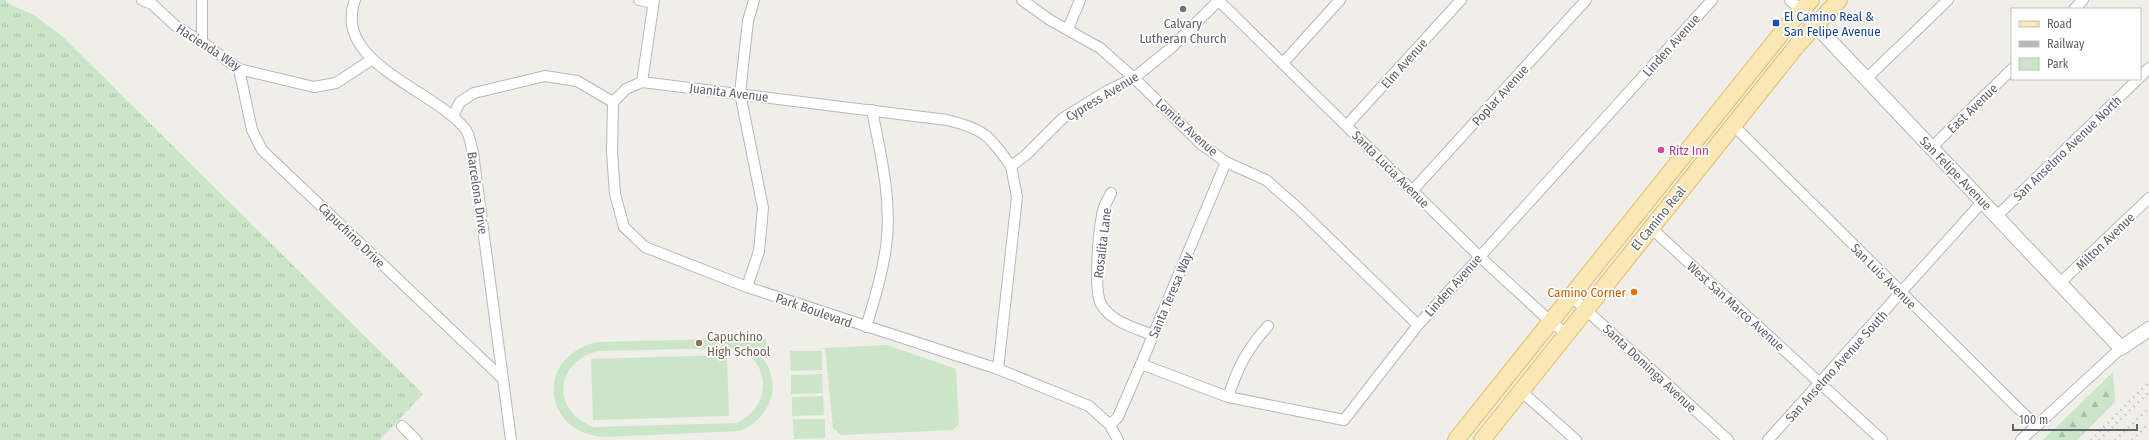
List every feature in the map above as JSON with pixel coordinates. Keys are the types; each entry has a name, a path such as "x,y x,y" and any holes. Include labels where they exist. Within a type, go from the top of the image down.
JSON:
{"main road":[{"name":"El Camino Real","path":"1482,440 1733,125 1815,24 1839,0"},
{"name":"El Camino Real","path":"1456,440 1551,322 1801,3"}],"street":[{"name":"Hacienda Way","path":"142,0 152,4 176,26 202,42 239,69 314,87 336,83 371,60"},
{"path":"202,0 202,42"},
{"name":"Barcelona Drive","path":"355,0 350,13 353,33 371,60 453,116 467,131 474,153 511,440"},
{"path":"453,116 460,102 474,93 544,76 577,81 613,102 626,89 642,82 653,2 639,0"},
{"path":"747,287 759,251 763,208 740,93 748,21 754,0"},
{"name":"Lomita Avenue","path":"1022,0 1050,20 1100,48 1134,78 1201,144 1226,162 1266,180 1292,203 1418,325"},
{"path":"1068,29 1080,0"},
{"name":"Santa Lucia Avenue","path":"1219,0 1479,256 1551,322 1567,334"},
{"name":"Cypress Avenue","path":"1011,166 1026,155 1063,118 1107,91 1134,78 1171,48 1219,0"},
{"path":"1283,63 1340,0"},
{"name":"Elm Avenue","path":"1347,125 1461,0"},
{"name":"Poplar Avenue","path":"1413,190 1586,0"},
{"name":"Linden Avenue","path":"1141,364 1228,397 1344,420 1418,325 1712,0"},
{"path":"1866,79 1948,0"},
{"path":"2075,8 2083,0"},
{"name":"San Felipe Avenue","path":"1801,3 1815,24 1866,79 2122,348"},
{"path":"2141,76 2149,68"},
{"name":"Capuchino Drive","path":"239,69 252,130 262,150 503,379"},
{"name":"East Avenue","path":"1931,148 2011,70"},
{"name":"San Anselmo Avenue North","path":"1997,216 2137,80"},
{"name":"Juanita Avenue","path":"642,82 740,93 947,120 972,126 992,140 1011,166"},
{"name":"Park Boulevard","path":"613,102 612,152 615,194 624,227 645,247 747,287 998,369 1089,406 1110,425 1118,440"},
{"path":"866,327 880,281 887,237 885,183 872,110"},
{"name":"San Luis Avenue","path":"1733,125 2036,426"},
{"name":"Santa Teresa Way","path":"1110,425 1118,417 1226,162"},
{"path":"998,369 1017,197 1011,166"},
{"name":"Rosalita Lane","path":"1111,193 1104,208 1096,273 1097,289 1101,304 1111,316 1153,335"},
{"name":"Milton Avenue","path":"2060,283 2149,198"},
{"name":"San Anselmo Avenue South","path":"1768,440 1902,293 1982,201"},
{"name":"West San Marco Avenue","path":"1651,228 1882,440"},
{"name":"Santa Dominga Avenue","path":"1571,296 1728,440"},
{"path":"1228,397 1237,369 1255,341 1268,326"},
{"path":"2021,440 2122,348 2149,329"},
{"path":"1521,391 1576,440"},
{"path":"402,426 416,440"}],"green space":[{"path":"0,0 5,0 9,4 34,15 63,37 423,394 380,440 0,440"},
{"path":"766,338 766,347 753,348 770,370 772,394 762,415 752,424 740,431 604,437 583,432 568,422 558,409 554,393 556,377 564,362 578,350 598,342","holes":["727,348 741,351 752,358 759,368 763,380 762,392 758,404 750,415 737,423 593,427 579,419 570,409 564,398 563,386 566,375 573,365 584,356 599,351"]},
{"path":"887,345 956,369 959,424 953,430 841,435 833,428 825,348"},
{"path":"790,351 822,351 822,370 791,371"},
{"path":"727,355 729,416 593,420 591,359"},
{"path":"2113,372 2115,402 2077,440 2043,440"},
{"path":"822,374 823,393 791,394 791,375"},
{"path":"823,396 824,415 792,416 792,397"},
{"path":"793,419 825,419 825,438 794,439"}],"railway":[{"path":"2091,440 2149,382"},
{"path":"2099,440 2149,392"},
{"path":"2115,440 2149,408"},
{"path":"2132,440 2149,423"}],"place":[{"name":"Calvary Lutheran Church","path":"1183,9"},
{"name":"El Camino Real & San Felipe Avenue","path":"1776,23"},
{"name":"Ritz Inn","path":"1661,150"},
{"name":"Camino Corner","path":"1634,292"},
{"name":"Capuchino High School","path":"699,343"}]}
